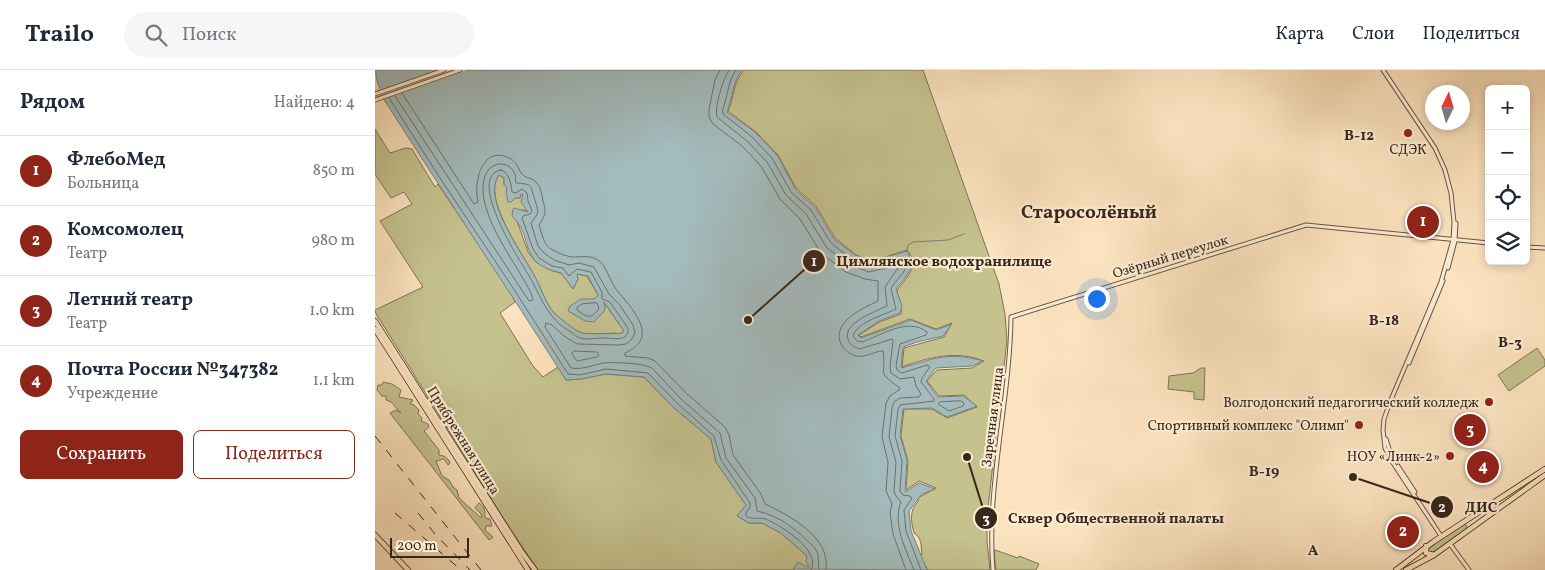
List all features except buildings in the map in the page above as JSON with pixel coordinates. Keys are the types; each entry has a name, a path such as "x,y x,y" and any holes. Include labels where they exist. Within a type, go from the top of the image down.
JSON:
{"main road":[{"name":"Прибрежная улица","path":"375,321 521,551 535,570"},
{"name":"Прибрежная улица","path":"375,329 528,570"},
{"path":"1396,570 1442,535 1484,510 1545,469"},
{"path":"1407,570 1434,555 1545,475"},
{"path":"1462,522 1468,525 1468,531"},
{"path":"375,535 408,570"},
{"path":"1426,546 1426,553 1434,555"}],"street":[{"path":"375,94 444,70"},
{"path":"375,100 460,70"},
{"path":"1385,70 1436,146 1453,192 1456,222 1454,240 1441,288 1392,402 1385,430 1388,447 1395,462 1442,535"},
{"name":"Озёрный переулок","path":"1011,317 1306,225 1454,240"},
{"path":"1454,240 1485,243"},
{"path":"1530,246 1545,247"},
{"name":"Заречная улица","path":"993,570 991,550 993,499 1011,350 1011,317"},
{"path":"1449,544 1467,570"}],"shaded area":[{"path":"744,70 923,70 999,284 1005,314 1007,340 987,517 990,570 928,570 919,556 922,554 921,542 914,533 911,516 918,498 936,488 919,481 906,490 908,461 901,436 904,409 932,409 947,418 977,407 964,395 939,396 927,381 937,370 972,368 984,361 953,355 922,360 902,367 904,348 944,337 952,323 936,329 910,319 861,337 859,335 879,322 901,314 901,304 897,290 911,271 911,256 907,250 872,261 856,255 835,238 816,206 796,188 778,155 756,132 728,111 736,85"},
{"path":"375,129 390,153 406,148 412,149 435,187 438,184 511,293 515,302 500,313 533,366 543,377 558,367 566,380 606,374 644,377 673,407 711,439 716,462 746,505 737,516 749,523 762,523 781,533 807,556 809,567 796,567 794,570 538,570 507,524 375,312 375,310 423,287 380,221 412,204 404,192 391,198 375,174"},
{"path":"499,175 504,178 504,184 514,198 520,198 521,194 523,195 523,203 528,212 521,210 517,221 528,252 536,262 550,270 561,273 573,289 578,279 576,274 587,276 598,295 594,299 603,301 624,331 618,335 616,333 581,333 554,313 499,211 495,197 495,185"},
{"path":"1537,348 1545,360 1545,366 1509,391 1498,375"},
{"path":"1201,368 1205,368 1204,400 1194,399 1194,392 1168,389 1169,376 1193,373"},
{"path":"383,382 392,384 401,390 399,397 413,400 410,404 419,410 418,414 422,418 421,421 428,424 429,427 424,431 439,450 439,455 446,457 450,463 448,465 444,459 436,461 442,476 449,480 457,490 459,498 480,517 482,517 481,514 475,508 479,503 484,509 485,518 490,519 492,526 486,526 485,530 493,537 489,540 390,413 396,410 401,413 391,402 386,400 386,396 382,396 377,390 378,385 382,385"},
{"path":"1463,524 1466,525 1467,529 1432,553 1429,552 1428,548"},
{"path":"995,550 1018,558 1019,556 1039,564 1036,570 996,570"}],"water":[{"path":"376,70 742,70 734,85 727,112 755,132 777,155 796,190 815,207 834,239 855,255 872,261 907,251 910,257 911,267 909,272 896,289 902,306 900,313 879,321 858,335 861,338 911,320 936,330 952,324 943,336 903,347 901,368 932,359 951,356 983,361 972,366 936,368 926,381 938,397 963,396 977,406 947,417 932,408 903,409 900,436 907,460 905,492 919,483 935,489 922,494 909,511 911,531 927,570 793,569 798,562 809,567 806,561 807,556 781,533 762,523 749,523 737,516 746,505 716,462 711,439 673,407 644,377 606,374 566,380 381,95","holes":["499,175 504,178 508,202 515,198 520,198 521,194 523,195 521,202 528,212 514,208 512,216 519,224 532,256 547,269 561,273 573,289 578,279 577,274 588,276 598,295 594,299 581,299 570,306 568,311 585,321 594,322 605,310 604,302 624,331 622,333 582,333 554,313 499,211 495,197 495,185"]}],"pier":[{"path":"436,70 467,70 381,100 379,96 378,90"}],"waterway":[{"path":"907,251 908,245 913,242 948,240 964,234"}],"railway":[{"path":"375,436 481,570"},
{"path":"395,513 461,570"},
{"path":"418,513 435,534 470,570"}],"place":[{"name":"СДЭК","path":"1408,133"},
{"name":"ФлебоМед","path":"1423,222"},
{"name":"Цимлянское водохранилище","path":"748,320"},
{"name":"Волгодонский педагогический колледж","path":"1489,402"},
{"name":"Спортивный комплекс \"Олимп\"","path":"1359,425"},
{"name":"Летний театр","path":"1470,430"},
{"name":"НОУ «Линк-2»","path":"1450,456"},
{"name":"Сквер Общественной палаты","path":"967,457"},
{"name":"Почта России №347382","path":"1483,467"},
{"name":"ДИС","path":"1353,477"},
{"name":"Комсомолец","path":"1403,532"}],"district":[{"name":"В-12","path":"1359,135"},
{"name":"Староcолёный","path":"1089,211"},
{"name":"В-18","path":"1384,320"},
{"name":"В-3","path":"1510,342"},
{"name":"В-19","path":"1264,471"},
{"name":"А","path":"1313,550"}]}
